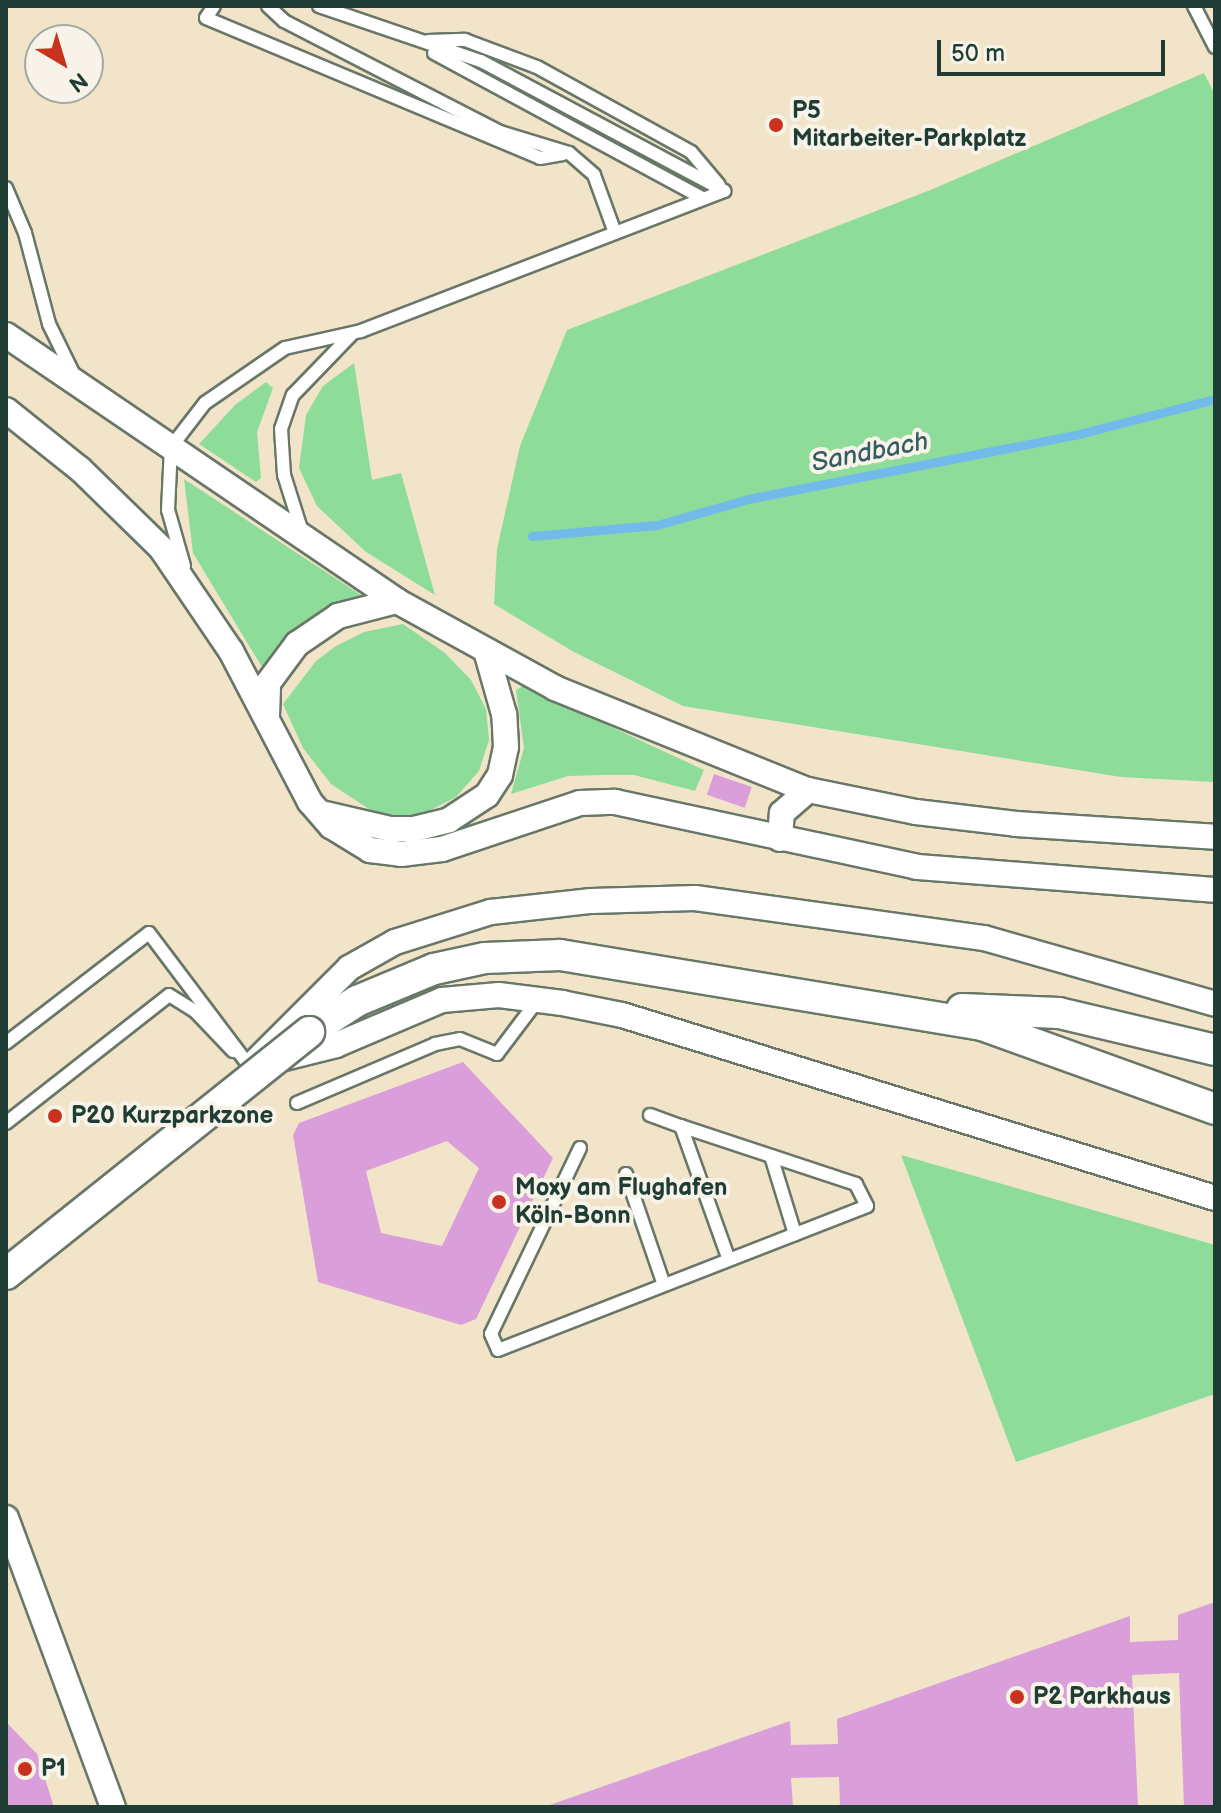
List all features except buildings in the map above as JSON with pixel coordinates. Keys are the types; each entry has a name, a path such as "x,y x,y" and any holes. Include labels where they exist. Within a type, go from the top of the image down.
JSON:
{"street":[{"path":"6,335 397,601 555,688 808,790 988,821 1215,837"},
{"path":"6,410 117,502 188,581 319,812 355,843 401,854 479,841 580,803 615,802 917,867 1215,890"},
{"path":"268,723 268,683 297,644 338,616 397,601"},
{"path":"319,812 391,829 414,829 449,820 487,795 500,775 506,747 504,714 486,651"},
{"path":"780,839 782,813 808,790"},
{"path":"6,1256 250,1067 349,968 395,942 491,912 591,901 695,898 984,938 1215,1004"},
{"path":"6,1274 333,1015 434,969 485,958 560,955 915,1012 1037,1042 1215,1109"},
{"path":"250,1067 336,1045 442,1000 499,995 622,1015 1215,1198"},
{"path":"915,1012 1059,1013 1215,1050"},
{"path":"6,1518 113,1807"}],"lane":[{"path":"214,6 206,18 540,158 569,153"},
{"path":"268,6 284,21 500,132 569,153 594,175 614,230"},
{"path":"319,6 413,42 481,61 724,191"},
{"path":"1194,6 1215,47"},
{"path":"413,42 465,40 537,67 691,152 724,191"},
{"path":"413,42 702,198"},
{"path":"6,188 25,233 49,324 83,389"},
{"path":"188,581 168,510 171,447 205,403 285,348 352,334 614,230 724,191"},
{"path":"303,535 284,475 281,429 293,395 352,334"},
{"path":"6,1043 149,933 250,1067"},
{"path":"6,1123 169,995 196,1012 250,1067"},
{"path":"297,1103 435,1044 460,1039 497,1054 537,1001"},
{"path":"580,1148 491,1334 498,1350 867,1206 856,1184 650,1115"},
{"path":"681,1126 729,1260"},
{"path":"771,1156 795,1234"},
{"path":"626,1174 664,1285"}],"green space":[{"path":"1204,73 1215,95 1215,782 1121,777 683,706 574,652 494,604 497,549 520,446 567,330 928,191"},
{"path":"354,363 372,480 401,473 435,595 366,552 317,506 299,468 306,415 323,386"},
{"path":"266,382 273,388 257,432 261,478 256,482 199,444 235,405"},
{"path":"184,479 364,597 265,672 193,553"},
{"path":"403,624 445,653 471,680 486,709 489,740 479,771 456,797 423,814 403,817 372,811 331,784 303,748 283,704 316,661 336,646 364,632"},
{"path":"523,686 704,770 695,791 634,775 602,775 568,776 511,794 524,748 516,690"},
{"path":"901,1155 1215,1245 1215,1394 1016,1462"}],"waterway":[{"name":"Sandbach","path":"532,536 657,525 748,499 1075,435 1215,399"}],"place":[{"name":"P5 Mitarbeiter-Parkplatz","path":"776,125"},
{"name":"P20 Kurzparkzone","path":"55,1116"},
{"name":"Moxy am Flughafen Köln-Bonn","path":"499,1202"},
{"name":"P2 Parkhaus","path":"1017,1697"},
{"name":"P1","path":"25,1769"}]}
